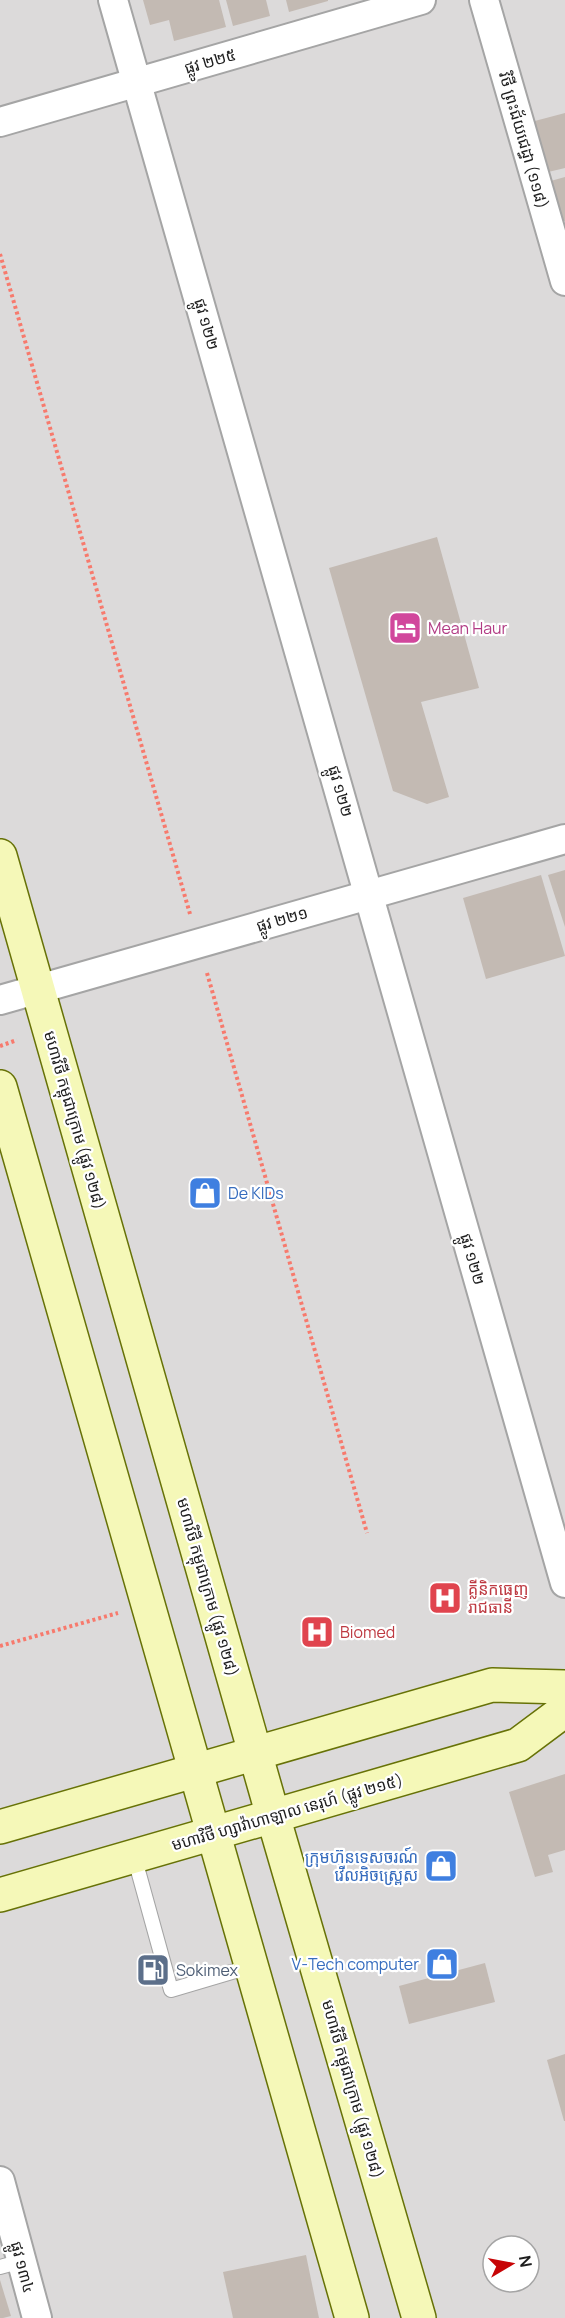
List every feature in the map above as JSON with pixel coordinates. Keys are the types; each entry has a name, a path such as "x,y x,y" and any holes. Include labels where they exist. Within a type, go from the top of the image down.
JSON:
{"main road":[{"name":"មហាវិថី កម្ពុជាក្រោម (ផ្លូវ ១២៨)","path":"0,856 255,1754 419,2318"},
{"path":"0,1087 352,2318"},
{"path":"0,1827 492,1685 565,1687"},
{"name":"មហាវិថី ហ្សាវ៉ាហាឡាល នេរុហ៍ (ផ្លូវ ២១៥)","path":"0,1895 518,1745 565,1710"}],"street":[{"name":"ផ្លូវ ១២២","path":"113,0 565,1583"},
{"name":"ផ្លូវ ២២៥","path":"0,122 421,0"},
{"name":"វិថី ព្រះជ័យជេដ្ធា (១១៨)","path":"484,0 565,280"},
{"name":"ផ្លូវ ២២១","path":"0,1000 565,839"},
{"name":"ផ្លូវ ១៣៤","path":"0,2181 11,2264 37,2318"}],"lane":[{"path":"134,1856 171,1990 252,1966"}],"path":[{"path":"0,254 367,1533"},
{"path":"0,1646 148,1605"}],"shaded area":[{"path":"0,0 565,0 565,2318 0,2318"}],"building":[{"path":"143,0 219,0 226,27 174,41 169,20 150,25"},
{"path":"226,0 266,0 270,16 233,26"},
{"path":"286,0 328,0 328,1 289,12"},
{"path":"565,113 565,168 544,173 531,122"},
{"path":"565,177 565,221 558,223 547,182"},
{"name":"Mean Haur","path":"437,537 479,688 421,702 449,797 427,804 393,791 329,568"},
{"path":"565,870 565,927 548,875"},
{"path":"541,875 565,956 486,979 463,898"},
{"path":"565,1774 565,1850 548,1855 553,1872 535,1877 509,1792"},
{"path":"485,1963 495,2002 409,2024 399,1986"},
{"path":"565,2054 565,2121 564,2121 547,2060"},
{"path":"306,2255 319,2318 233,2318 223,2272"},
{"path":"0,2280 11,2316 3,2318 0,2318"}],"place":[{"name":"Mean Haur","path":"405,628"},
{"name":"De KIDs","path":"205,1193"},
{"name":"គ្លីនិកធ្មេញ រាជធានី","path":"445,1598"},
{"name":"Biomed","path":"317,1632"},
{"name":"ក្រុមហ៊ុនទេសចរណ៍ វើលអិចស្រ្ពេស","path":"441,1866"},
{"name":"V-Tech computer","path":"442,1964"},
{"name":"Sokimex","path":"153,1970"}]}
